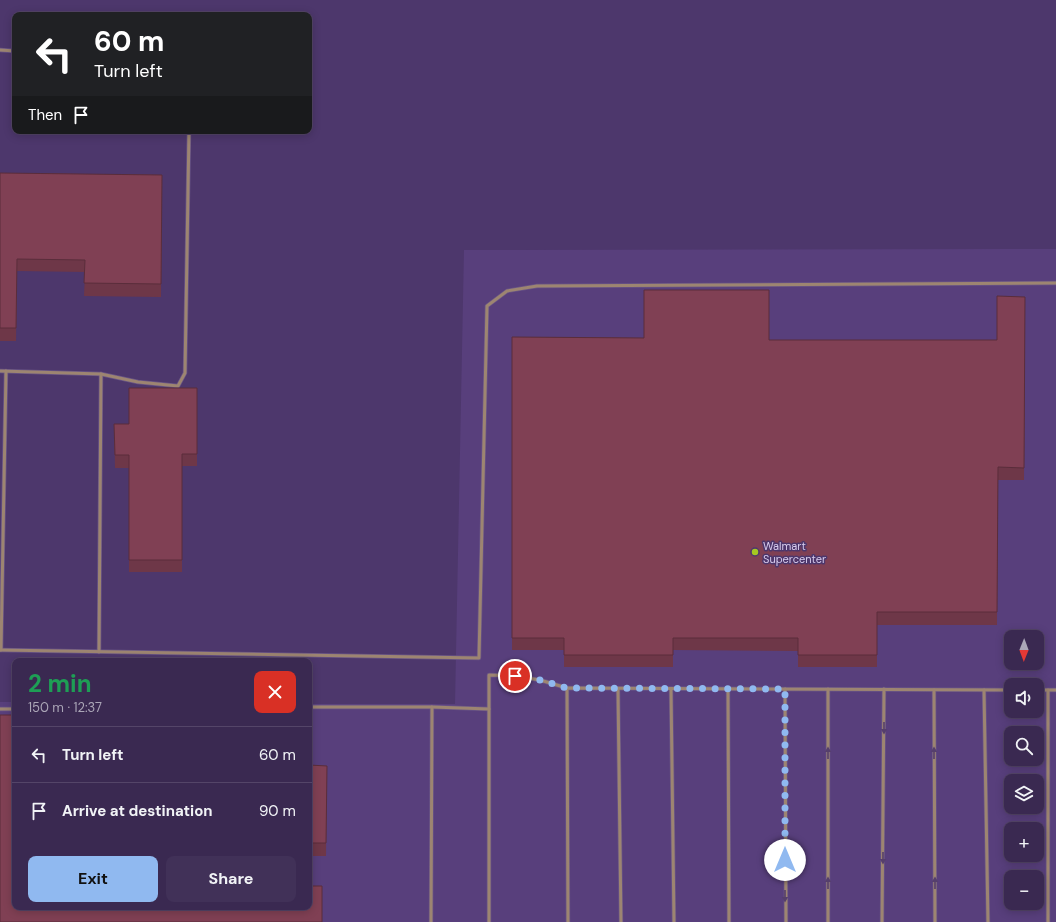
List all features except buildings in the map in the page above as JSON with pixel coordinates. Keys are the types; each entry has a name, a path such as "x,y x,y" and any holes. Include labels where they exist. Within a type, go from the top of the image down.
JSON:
{"lane":[{"path":"0,50 12,51"},
{"path":"0,371 101,374 138,382 178,386 185,373 189,134"},
{"path":"6,372 0,650 479,658 487,306 507,291 536,286 1056,283"},
{"path":"99,652 101,374"},
{"path":"489,922 489,675 515,676 534,679 567,688 1004,690"},
{"path":"567,688 568,922"},
{"path":"618,688 621,922"},
{"path":"671,688 674,922"},
{"path":"728,689 729,922"},
{"path":"785,689 786,922"},
{"path":"828,689 828,922"},
{"path":"882,922 884,689"},
{"path":"934,690 935,922"},
{"path":"984,690 988,922"},
{"path":"1044,690 1056,690"},
{"path":"1048,690 1048,922"},
{"path":"312,708 432,707 489,709"},
{"path":"431,922 432,707"},
{"path":"0,709 12,709"}],"shaded area":[{"path":"1056,249 1056,922 0,922 0,702 12,702 12,910 312,910 312,704 455,704 464,250"}],"place":[{"name":"Walmart Supercenter","path":"755,552"}],"route":[{"path":"515,676 540,680 567,688 785,689 785,860"}]}
